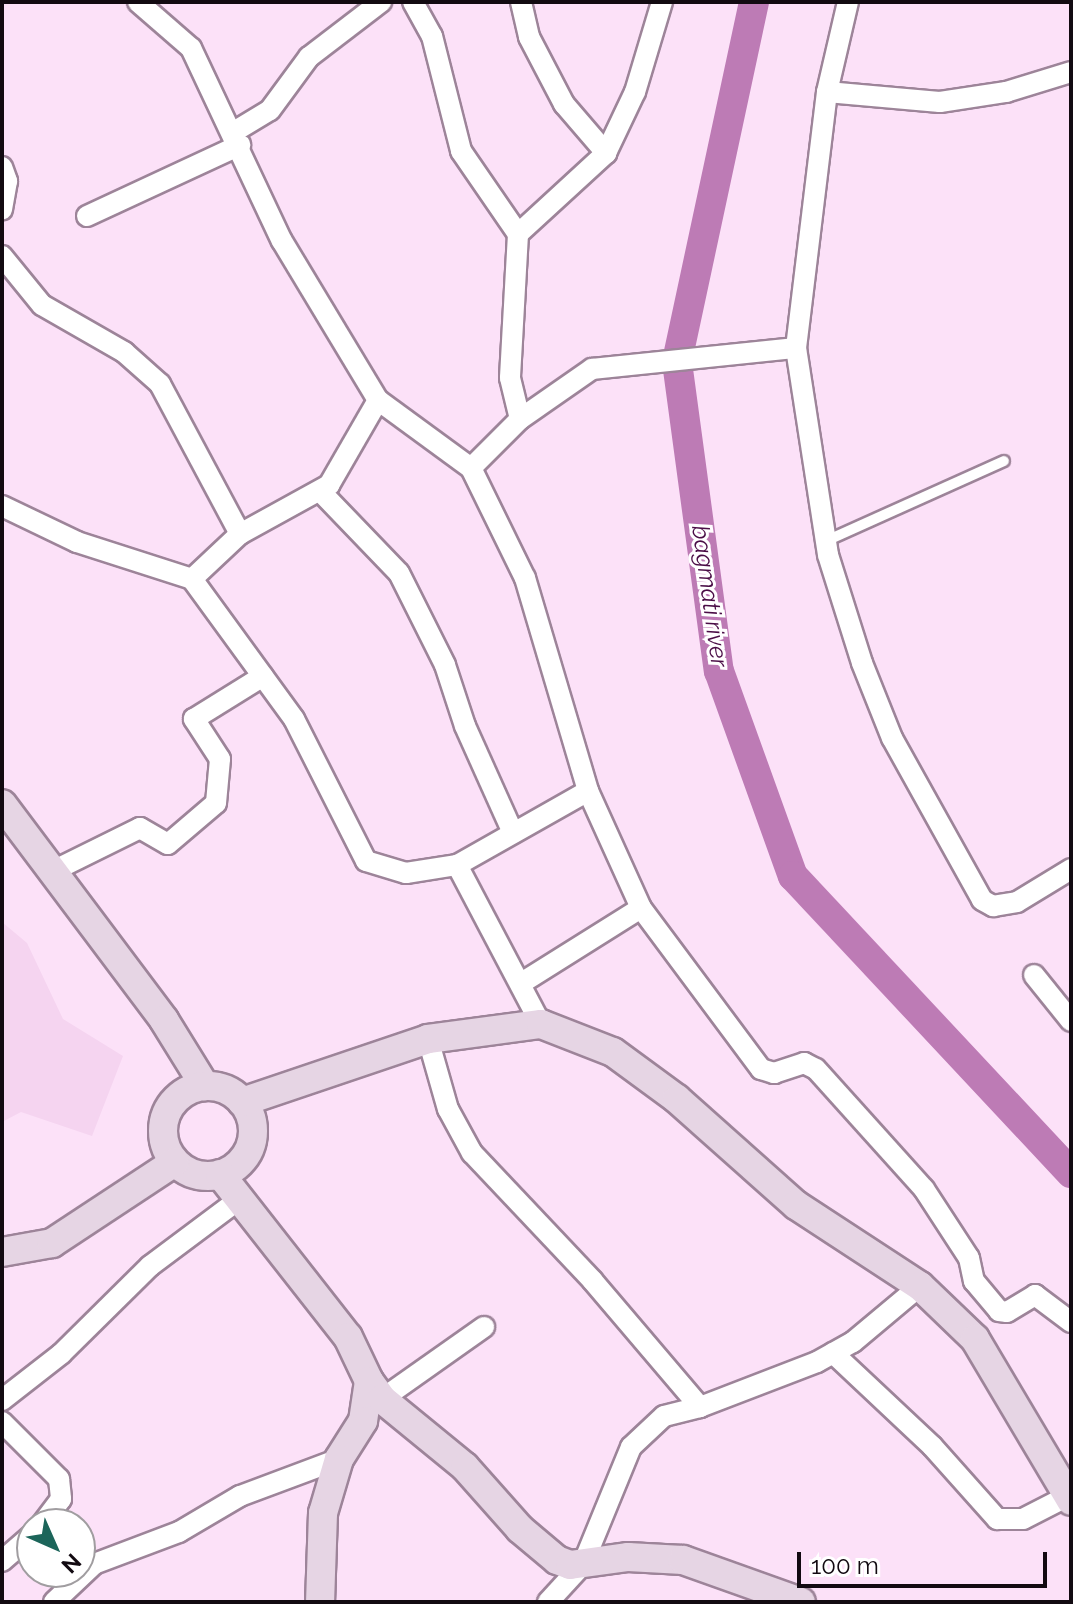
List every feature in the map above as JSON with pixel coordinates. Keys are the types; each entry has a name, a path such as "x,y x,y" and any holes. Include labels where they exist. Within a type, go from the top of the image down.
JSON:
{"street":[{"path":"138,2 191,48 282,241 378,400 471,468 525,578 588,791 641,908 761,1069 774,1073 797,1063 810,1065 924,1189 969,1258 974,1281 995,1307 1007,1312 1035,1295 1071,1322"},
{"path":"87,216 236,139 270,110 309,57 381,2"},
{"path":"413,2 432,36 461,151 518,234 510,378 520,419"},
{"path":"521,2 529,37 564,104 606,153"},
{"path":"518,234 606,153 635,92 662,2"},
{"path":"848,2 827,92 796,348 826,541 862,663 892,738 973,889 993,906 1003,907 1071,869"},
{"path":"827,92 940,102 1006,92 1071,72"},
{"path":"2,167 7,181 2,210"},
{"path":"2,256 42,305 124,352 160,384 240,534"},
{"path":"471,468 520,419 592,369 741,357 796,348"},
{"path":"192,579 240,534 321,492 337,476 378,400"},
{"path":"321,492 399,573 445,665 465,726 513,833"},
{"path":"2,506 77,542 192,579 263,676 316,756 366,861 406,873 457,865 588,791"},
{"path":"53,871 140,828 168,844 216,803 220,759 194,719 263,676"},
{"path":"2,804 164,1020 205,1086"},
{"path":"457,865 523,982 541,1024"},
{"path":"523,982 641,908"},
{"path":"1034,975 1071,1021"},
{"path":"242,1102 428,1039 541,1024 613,1052 649,1076 796,1205 920,1286 975,1339 1070,1498 1023,1519 997,1519 932,1446 833,1353"},
{"path":"428,1039 448,1109 472,1153 592,1280 700,1407"},
{"path":"205,1086 229,1091 242,1102 252,1138 241,1160 220,1174 196,1174 175,1162 163,1139 166,1114 181,1094 205,1086"},
{"path":"2,1252 52,1243 175,1162"},
{"path":"220,1174 237,1201 348,1337 376,1390 465,1467 543,1551 570,1565 628,1557 683,1560 755,1595 801,1602"},
{"path":"2,1400 61,1354 150,1266 237,1201"},
{"path":"560,1598 583,1564 631,1447 664,1416 700,1407 833,1353 920,1286"},
{"path":"320,1602 323,1513 339,1459 363,1421 376,1390 484,1327"},
{"path":"2,1422 59,1479 61,1499 56,1508"},
{"path":"96,1563 179,1532 240,1496 339,1459"}],"lane":[{"path":"826,541 1004,461"}],"shaded area":[{"path":"2,922 27,943 63,1019 123,1056 92,1136 21,1112 2,1122"}],"waterway":[{"name":"bagmati river","path":"754,2 677,362 719,671 793,876 1071,1173"}]}
